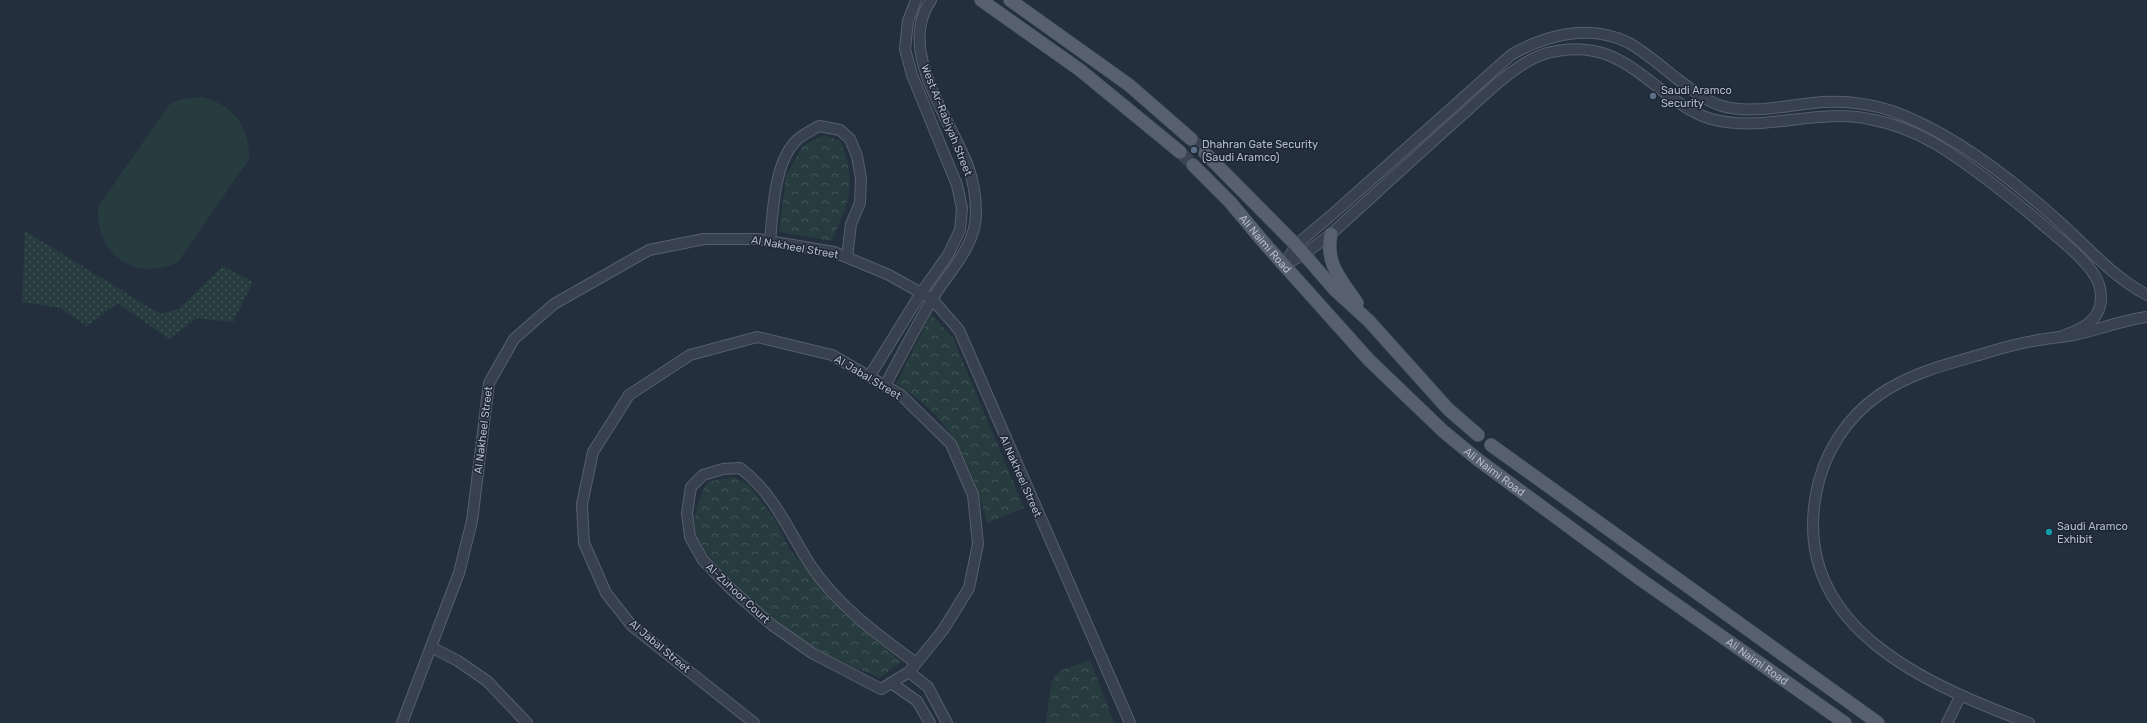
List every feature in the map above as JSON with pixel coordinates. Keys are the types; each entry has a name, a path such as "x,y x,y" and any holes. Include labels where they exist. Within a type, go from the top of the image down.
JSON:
{"main road":[{"path":"981,0 1080,70 1180,152"},
{"path":"1010,0 1107,69 1191,139"},
{"path":"1162,137 1167,138 1174,136 1176,130 1173,124"},
{"name":"Ali Naimi Road","path":"1205,153 1299,250 1335,290 1369,321 1448,409 1478,435"},
{"path":"1203,174 1201,168 1203,163 1208,160 1214,162"},
{"name":"Ali Naimi Road","path":"1193,165 1230,202 1369,360 1442,431 1477,459 1640,579 1845,723"},
{"path":"1331,234 1329,254 1335,271 1369,321"},
{"name":"Ali Naimi Road","path":"1491,445 1878,723"}],"street":[{"name":"West Ar-Rabiyah Street","path":"869,377 921,293 948,254 960,230 962,208 957,185 912,75 905,49 908,21 916,0"},
{"name":"West Ar-Rabiyah Street","path":"885,386 932,299 962,257 971,237 976,214 968,167 931,84 919,46 919,32 924,11 931,0"},
{"path":"1284,265 1511,55 1541,40 1574,33 1604,35 1630,44 1695,92 1721,106 1756,109 1826,102 1843,103 1876,107 1914,120 1938,132 1994,169 2056,218 2113,273 2147,295"},
{"path":"1622,60 1631,55 1633,50 1630,44"},
{"path":"1299,250 1331,234 1487,93 1524,63 1552,52 1581,49 1602,52 1622,60 1688,109 1713,120 1737,123 1849,115 1889,124 1932,142 1991,182 2017,203 2057,237 2096,277 2100,287 2101,300 2094,318 2087,326 2060,337"},
{"path":"1688,109 1684,101 1685,97 1689,93 1695,92"},
{"path":"770,241 775,194 783,161 798,140 819,126 840,130 850,138 857,156 861,179 860,203 851,224 847,257"},
{"name":"Al Nakheel Street","path":"402,723 459,574 472,521 489,383 514,339 554,304 649,250 704,239 758,239 834,252 889,274 932,299 959,330 1130,723"},
{"path":"2029,723 1961,696 1928,679 1880,649 1852,624 1840,609 1824,578 1818,562 1813,535 1814,503 1821,473 1831,449 1847,425 1862,408 1892,387 1929,370 2003,347 2060,337 2147,317"},
{"name":"Al Jabal Street","path":"754,723 632,626 606,592 584,543 582,504 592,452 629,394 690,355 757,337 832,355 901,395 951,444 973,495 978,544 968,588 943,630 909,672"},
{"name":"Al-Zuhoor Court","path":"909,672 881,689 812,653 772,625 732,590 703,560 690,537 687,513 691,487 703,475 723,469 740,468 752,477 779,511 812,567 843,605 881,638 916,663"},
{"path":"431,647 458,661 487,681 527,723"},
{"path":"909,672 928,687 947,723"},
{"path":"891,683 918,701 930,723"},
{"path":"1947,723 1961,696"}],"green space":[{"path":"201,97 212,100 231,111 243,127 249,147 249,159 178,262 162,268 147,269 133,266 121,260 111,251 103,238 99,224 98,207 169,105 188,98"},
{"path":"824,135 840,141 846,156 850,181 847,203 832,241 779,232 786,176 803,146"},
{"path":"25,231 160,314 179,309 223,266 253,282 233,322 197,318 169,339 118,303 87,326 60,308 22,302"},
{"path":"931,314 953,338 1024,508 987,523 974,480 966,461 945,426 932,411 896,384"},
{"path":"734,477 750,486 777,523 790,550 839,610 901,662 879,678 842,662 821,651 788,629 731,581 703,547 696,531 695,519 700,499 707,482"},
{"path":"1090,660 1114,723 1046,723 1051,683 1059,671"}],"tunnel":[{"path":"1191,139 1205,153"},
{"path":"1180,152 1193,165"}],"place":[{"name":"Saudi Aramco Security","path":"1653,96"},
{"name":"Dhahran Gate Security (Saudi Aramco)","path":"1194,150"},
{"name":"Saudi Aramco Exhibit","path":"2049,532"}]}
